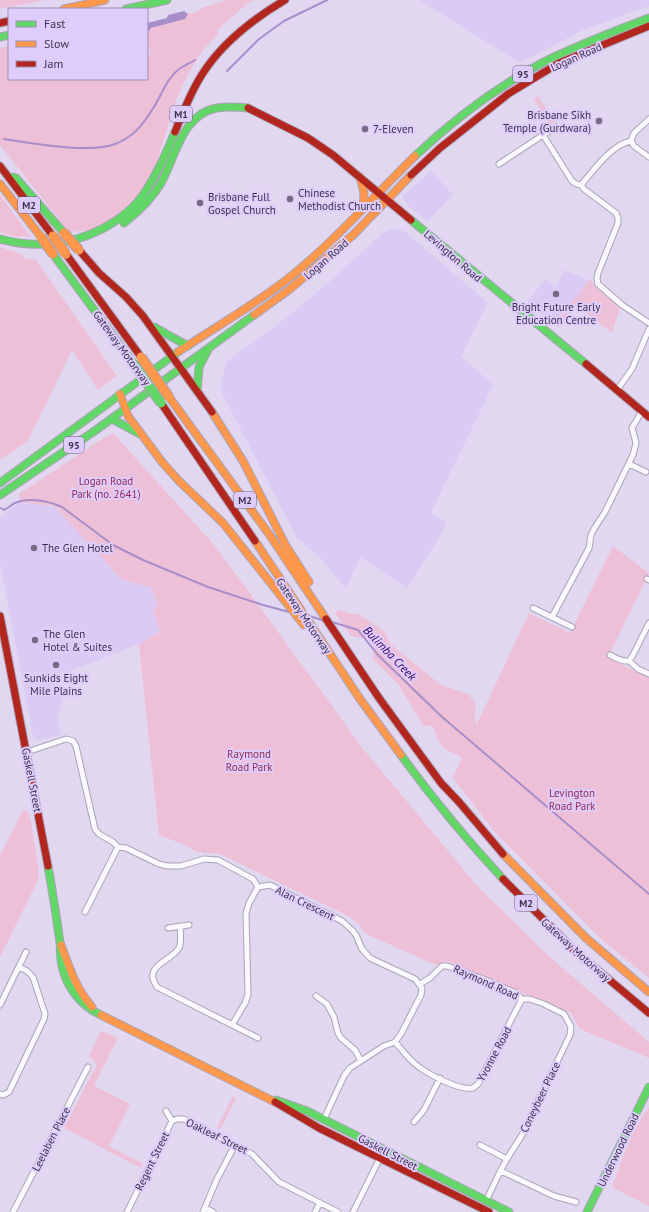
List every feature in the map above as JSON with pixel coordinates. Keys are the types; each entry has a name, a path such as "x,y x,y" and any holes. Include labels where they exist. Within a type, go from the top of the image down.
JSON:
{"main road":[{"path":"69,8 105,0"},
{"path":"131,8 167,0"},
{"name":"M1","path":"0,239 27,245 49,246 79,240 119,219 146,194 162,164 188,100 203,73 233,37 252,21 285,0"},
{"name":"Logan Road","path":"0,483 120,394 188,346 246,309 288,278 317,254 440,133 469,110 499,89 558,55 649,18"},
{"name":"Logan Road","path":"0,495 208,350 308,275 353,235 440,148 480,115 514,90 559,63 649,26"},
{"name":"Levington Road","path":"91,235 104,235 110,232 130,219 147,203 160,185 184,133 194,119 217,107 230,106 248,108 316,142 645,414"},
{"path":"3,170 16,178 99,273 130,302 151,326 226,433 243,461 286,546 321,606"},
{"name":"Gateway Motorway","path":"3,170 170,396 321,606 339,637 379,698 421,758 503,854 586,938 649,992"},
{"path":"360,177 364,193 363,209"},
{"name":"Gateway Motorway","path":"0,184 41,237 133,363 205,466 294,606 312,628 360,699 418,779 516,894 576,952 649,1013"},
{"path":"151,326 188,346"},
{"path":"197,391 199,367 208,350"},
{"path":"120,394 128,416 171,473 223,522 294,606"},
{"path":"112,418 134,432 142,435"},
{"name":"Gaskell Street","path":"0,616 56,909 61,945 59,955 61,966 72,991 82,1004 99,1014 266,1097 319,1128 381,1154 486,1207 509,1212"},
{"name":"Underwood Road","path":"587,1212 649,1087"},
{"name":"Gaskell Street","path":"266,1097 294,1106 324,1119 381,1154"},
{"path":"319,1128 324,1119"}],"street":[{"path":"631,141 634,133 649,119"},
{"path":"498,164 556,127"},
{"path":"543,135 572,181 581,186 584,190 616,213 618,223 598,273 598,284 622,305 649,323"},
{"path":"631,141 634,146 649,157"},
{"path":"581,186 601,161 624,142 631,141"},
{"path":"616,390 632,369 649,329"},
{"path":"552,617 589,548 594,529 605,512 629,464 636,443 632,428 645,414"},
{"path":"629,464 646,472"},
{"path":"533,608 572,627"},
{"path":"610,655 620,660 629,660 649,623"},
{"path":"629,660 638,669 649,674"},
{"path":"27,752 58,741 69,739 73,741 76,746 95,829 99,834 114,842 118,847 126,848 159,864 173,867 204,859 218,860 253,879 258,887 249,903 246,914 248,995 232,1025"},
{"path":"85,912 118,847"},
{"name":"Alan Crescent","path":"258,887 270,885 342,921 356,935 362,949 370,958 415,979 420,984"},
{"path":"168,928 189,925"},
{"path":"180,926 179,948 176,952 158,965 153,976 157,987 162,991 258,1038"},
{"path":"0,1005 26,952"},
{"name":"Raymond Road","path":"420,984 430,978 442,966 447,966 481,978 522,998 544,1004 564,1014 571,1027"},
{"path":"0,1094 3,1095 9,1092 45,1014 33,977 27,971 19,967"},
{"path":"324,1119 344,1076 350,1068 384,1046 395,1042 401,1034 421,995 422,988 420,984"},
{"path":"316,996 326,1004 334,1017 338,1033 341,1038 355,1050 361,1061"},
{"name":"Yvonne Road","path":"395,1042 419,1067 440,1078 468,1089 473,1088 478,1084 522,998"},
{"name":"Coneybeer Place","path":"486,1207 501,1171 524,1132 528,1120 570,1036 571,1027"},
{"name":"Leelaben Place","path":"13,1212 88,1066"},
{"path":"414,1122 424,1110 440,1078"},
{"name":"Regent Street","path":"127,1212 172,1121 166,1111"},
{"name":"Oakleaf Street","path":"172,1121 184,1119 252,1154 279,1182 338,1212"},
{"path":"213,1212 204,1210 235,1145"},
{"path":"480,1145 507,1159"},
{"path":"353,1212 381,1154"},
{"path":"501,1171 554,1196 576,1202"},
{"path":"315,1212 320,1203"}],"shaded area":[{"path":"419,0 649,0 649,6 581,31 520,63"},
{"path":"184,11 188,14 185,19 151,28 148,32 148,23 167,18 168,15"},
{"path":"431,171 453,195 427,221 410,208 402,197"},
{"path":"394,228 406,232 488,303 461,356 493,385 432,510 433,515 445,521 445,528 407,588 360,557 346,589 320,557 297,538 220,389 226,362 290,315 384,232"},
{"name":"Bright Future Early Education Centre","path":"564,270 588,280 586,285 554,324 527,302 546,279 556,288"},
{"path":"19,503 54,506 121,579 152,588 158,607 153,609 160,632 139,644 58,676 62,702 58,718 61,734 41,740 35,739 33,736 0,562 0,518"}],"green space":[{"path":"0,0 45,0 0,9"},
{"path":"228,0 254,0 218,29 218,34 199,55 176,100 155,167 147,184 138,196 110,221 95,230 69,232 0,145 0,48 8,46 8,80 148,80 148,55 151,54 148,41 148,30 151,28 185,19 188,14 196,12 201,8"},
{"path":"538,96 555,122 550,125 534,99"},
{"path":"0,195 31,237 16,237 0,232"},
{"path":"0,247 22,254 23,258 36,260 117,376 98,390 72,350 28,441 0,460"},
{"path":"588,280 592,281 595,287 620,308 612,333 575,305 558,327 554,324 586,285"},
{"name":"Raymond Road Park","path":"113,433 216,547 364,750 478,887 552,959 649,1042 649,1058 580,1029 571,1013 447,961 436,965 366,934 358,923 346,915 220,854 197,852 185,845 159,835 139,644 160,632 153,609 158,607 152,588 121,579 54,506 20,501 19,494"},
{"name":"Levington Road Park","path":"613,546 649,573 608,658 649,678 649,978 600,938 494,831 453,778 462,758 442,746 434,727 423,725 398,684 373,659 373,647 369,639 351,636 335,613 339,610 351,614 359,614 385,632 389,643 441,685 468,694 476,704 474,719 477,724 529,613 570,633"},
{"path":"23,809 28,813 31,821 39,874 36,884 0,957 0,856"},
{"path":"101,1031 118,1038 94,1086 130,1104 109,1146 143,1164 141,1168 64,1128 96,1066 95,1061 89,1056"},
{"path":"233,1096 236,1098 220,1130 217,1128"},
{"path":"649,1107 649,1206 612,1187 632,1135"}],"waterway":[{"path":"227,71 259,39 284,21 327,0"},
{"path":"4,139 76,148 104,147 115,144 127,138 141,126 174,73 195,60"},
{"name":"Bulimba Creek","path":"1,508 4,510 15,503 26,500 39,500 57,505 62,507 113,545 143,560 208,587 289,612"},
{"name":"Bulimba Creek","path":"309,616 322,620"},
{"name":"Bulimba Creek","path":"332,622 358,630 378,655 441,716 649,894"}],"traffic: fast":[{"path":"131,8 167,0"},
{"path":"415,156 459,117 508,83 568,50 649,18"},
{"path":"0,37 8,35"},
{"path":"124,223 144,205 157,189 188,127 196,118 205,112 217,108 248,108"},
{"path":"0,239 31,244 61,243 90,235 104,228 128,212 140,199 153,180 175,132"},
{"path":"13,177 16,178 64,233"},
{"path":"411,220 586,364"},
{"path":"53,254 133,363"},
{"path":"0,495 96,430 254,315"},
{"path":"154,327 188,346"},
{"path":"197,391 199,367 208,350"},
{"path":"0,483 178,352"},
{"path":"133,363 161,403"},
{"path":"112,419 140,434"},
{"path":"401,755 450,818 503,879"},
{"path":"48,866 60,939 61,960 65,977 79,1000 93,1011 101,1015"},
{"path":"587,1212 649,1087"},
{"path":"276,1100 307,1111 509,1212"}],"traffic: slow":[{"path":"69,8 105,0"},
{"path":"178,352 277,287 307,263 323,249 415,156"},
{"path":"254,315 290,289 353,235 411,175"},
{"path":"360,177 364,193 363,209"},
{"path":"0,184 41,237"},
{"path":"64,233 79,250"},
{"path":"53,236 66,254"},
{"path":"41,237 53,254"},
{"path":"141,357 169,397"},
{"path":"120,394 128,416 162,462 179,481 223,523 304,625"},
{"path":"169,397 269,534 326,619"},
{"path":"212,412 243,461 286,546 309,582"},
{"path":"255,541 360,699 401,755"},
{"path":"503,854 586,938 649,992"},
{"path":"61,945 77,985 92,1007"},
{"path":"101,1015 275,1102"}],"traffic: jam":[{"path":"175,132 195,87 203,73 220,51 250,23 285,0"},
{"path":"0,23 8,21"},
{"path":"411,175 440,148 508,94 559,63 649,26"},
{"path":"248,108 308,138 333,155 411,220"},
{"path":"0,166 53,236"},
{"path":"79,250 99,273 126,297 143,316 212,412"},
{"path":"66,254 141,357"},
{"path":"586,364 649,417"},
{"path":"161,403 255,541"},
{"path":"0,616 48,866"},
{"path":"326,619 379,698 441,783 503,854"},
{"path":"503,879 576,952 649,1013"},
{"path":"275,1102 319,1128 489,1212"}],"place":[{"name":"Brisbane Sikh Temple (Gurdwara)","path":"599,121"},
{"name":"7-Eleven","path":"365,129"},
{"name":"Chinese Methodist Church","path":"290,199"},
{"name":"Brisbane Full Gospel Church","path":"200,203"},
{"name":"Bright Future Early Education Centre","path":"556,294"},
{"name":"The Glen Hotel","path":"34,548"},
{"name":"The Glen Hotel & Suites","path":"35,640"},
{"name":"Sunkids Eight Mile Plains","path":"56,665"}],"park label":[{"name":"Logan Road Park (no. 2641)","path":"106,487"}]}
